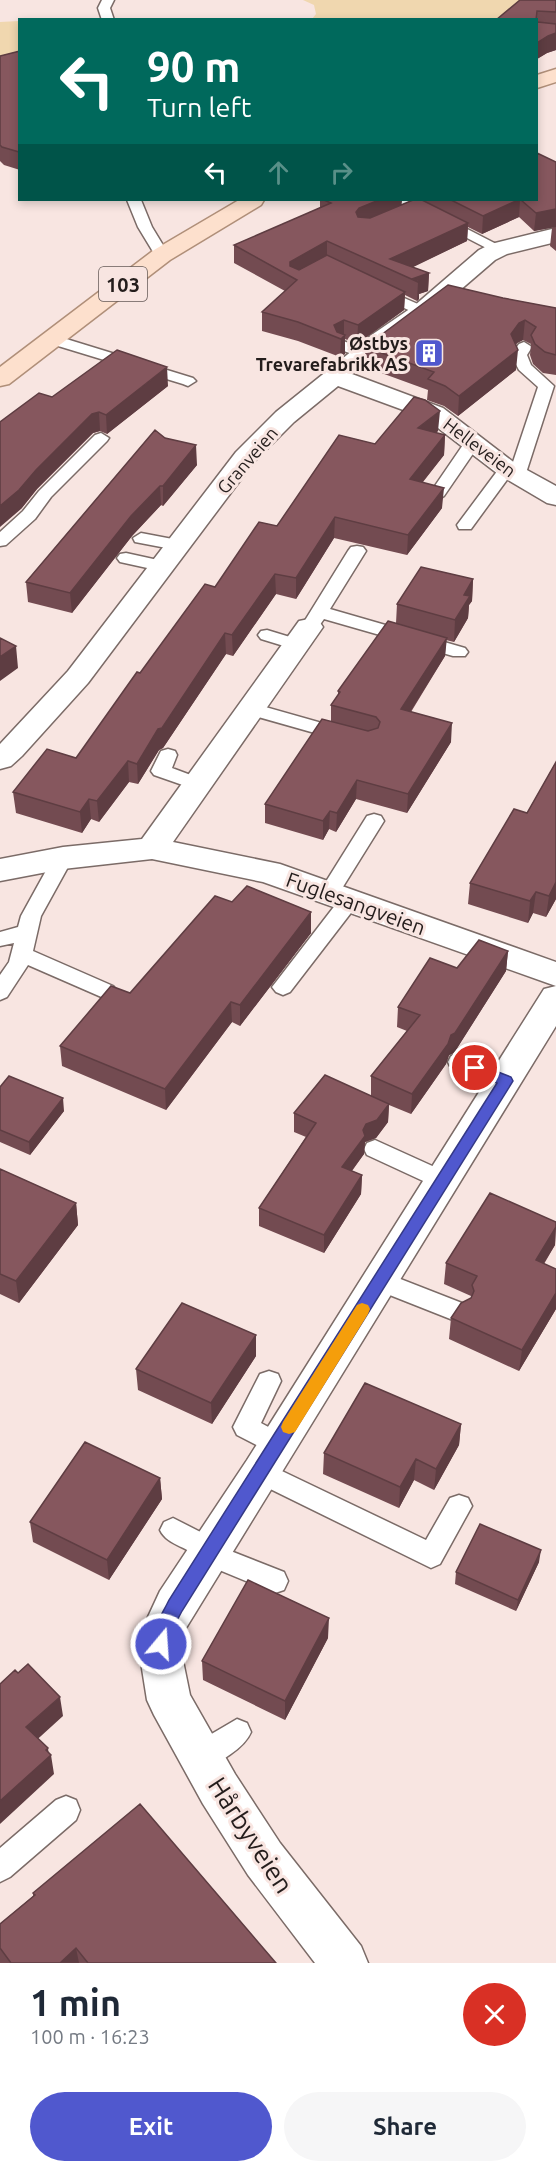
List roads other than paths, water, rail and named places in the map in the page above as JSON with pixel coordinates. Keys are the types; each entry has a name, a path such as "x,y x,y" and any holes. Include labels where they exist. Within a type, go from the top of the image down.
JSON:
{"main road":[{"path":"538,82 556,75"},
{"name":"103","path":"0,378 162,255 251,201"}],"street":[{"name":"Granveien","path":"0,759 34,726 78,677 245,457 285,417 335,376 353,349 422,311 493,252 556,236"},
{"name":"Helleveien","path":"335,376 434,413 512,473 556,497"},
{"path":"152,848 308,628"},
{"name":"Fuglesangveien","path":"0,870 63,858 152,848 269,872 556,974"},
{"name":"Hårbyveien","path":"344,1963 264,1859 169,1700 161,1656 162,1632 175,1605 270,1458 556,998"}],"lane":[{"path":"107,18 104,8 108,0"},
{"path":"135,201 146,227 162,255"},
{"path":"403,201 493,252"},
{"path":"396,218 418,208"},
{"path":"456,243 493,252"},
{"path":"369,286 422,311"},
{"path":"50,339 188,381"},
{"path":"465,525 512,473 546,386 524,367 519,355 524,346"},
{"path":"0,541 29,515 45,494 101,438"},
{"path":"436,496 473,442"},
{"path":"141,538 177,545"},
{"path":"308,628 357,552"},
{"path":"126,558 161,566"},
{"path":"267,635 308,628 459,652"},
{"path":"251,709 358,739"},
{"path":"168,755 161,771 197,784"},
{"path":"283,987 339,896 374,822"},
{"path":"0,992 19,963 31,916 63,858"},
{"path":"0,939 27,932"},
{"path":"21,954 106,991"},
{"path":"459,1062 506,1081"},
{"path":"375,1149 442,1180"},
{"path":"380,1281 458,1312"},
{"path":"270,1381 246,1427 270,1458 431,1556 459,1506"},
{"path":"173,1530 210,1552 275,1581"},
{"path":"201,1756 237,1732"},
{"path":"0,1867 66,1810"}],"place":[{"name":"Østbys Trevarefabrikk AS","path":"429,353"}]}
